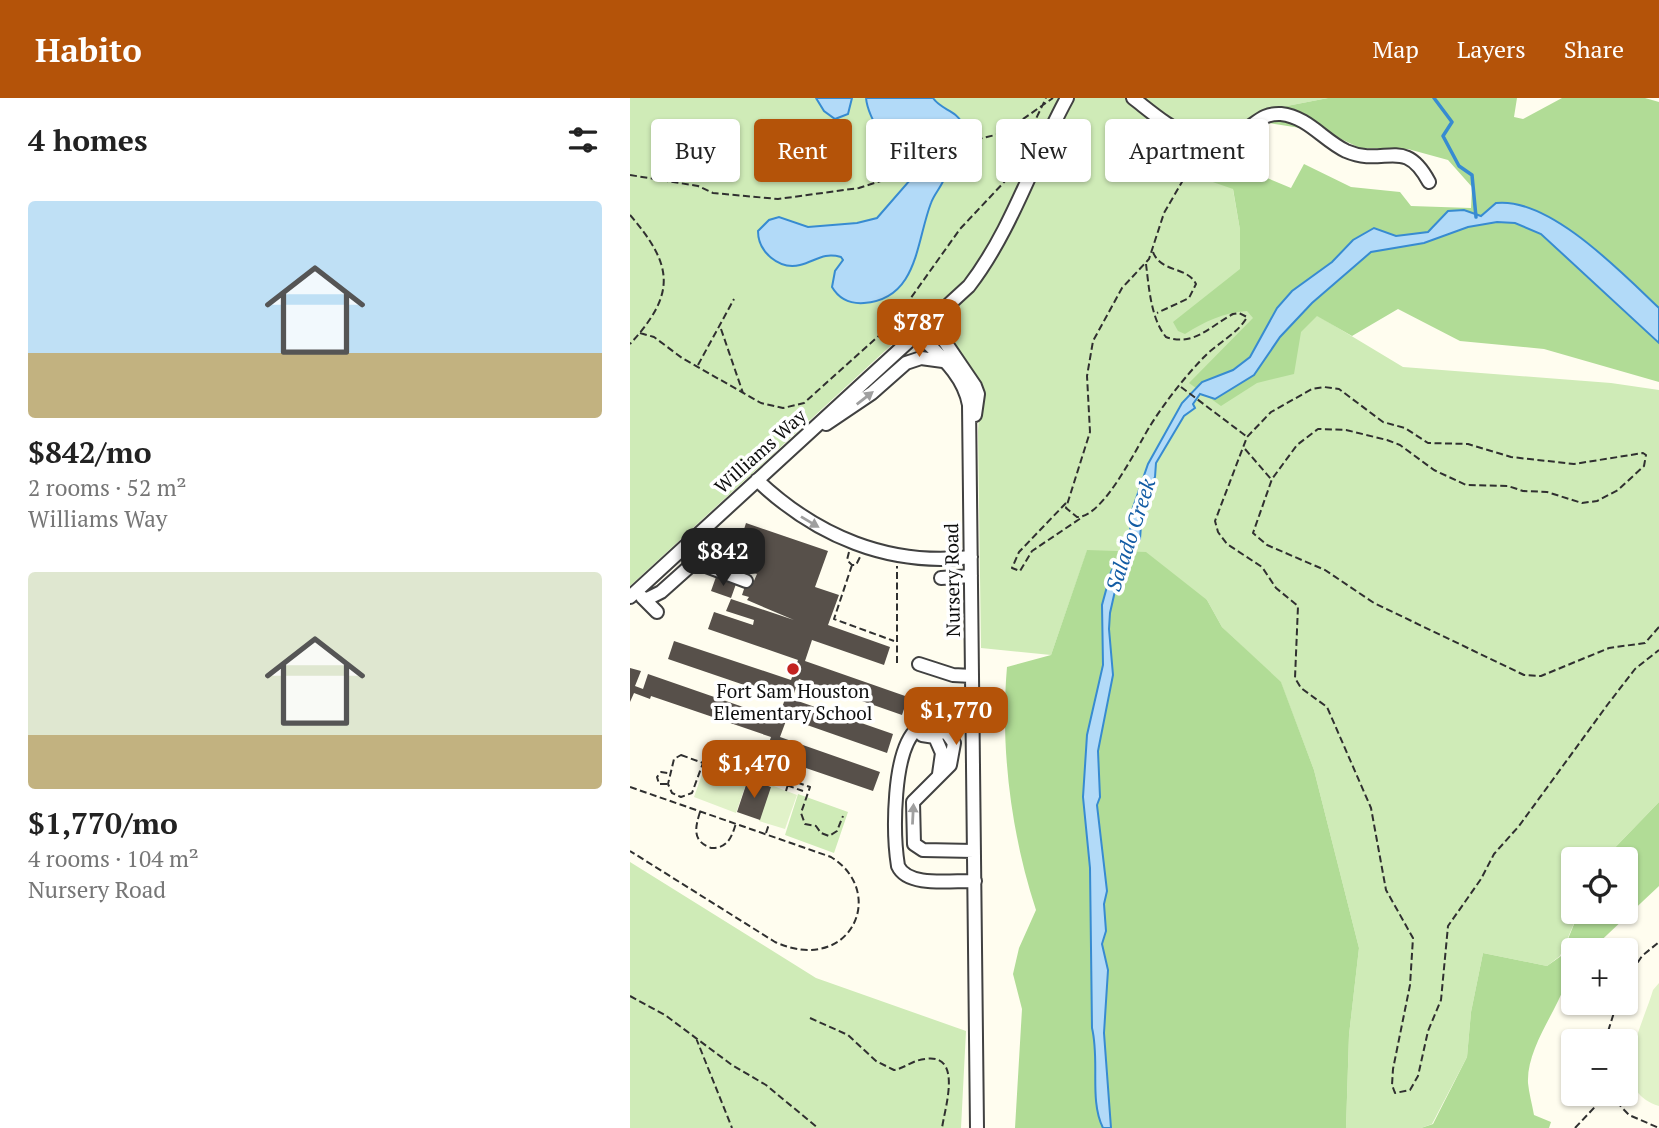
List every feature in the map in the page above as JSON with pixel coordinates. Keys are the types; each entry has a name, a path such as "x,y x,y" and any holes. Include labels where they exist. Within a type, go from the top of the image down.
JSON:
{"street":[{"path":"918,334 969,286 993,251 1043,140 1067,98"},
{"path":"1133,98 1163,119"},
{"path":"1261,119 1266,115 1284,114 1311,126 1347,151 1364,156 1393,155 1414,159 1429,182"},
{"path":"947,308 944,344 970,377 978,394 971,428"},
{"name":"Nursery Road","path":"918,334 964,386 971,428 977,1128"},
{"name":"Williams Way","path":"637,596 689,542 918,334"},
{"path":"807,434 855,407 906,363 920,358 944,361"},
{"path":"757,480 805,520 845,541 901,556 971,557"},
{"path":"689,542 698,559 713,570 746,581"},
{"path":"637,596 661,592 698,559"},
{"path":"941,579 971,576"},
{"path":"637,596 657,612"},
{"path":"919,664 953,675 972,676"},
{"path":"974,851 923,850 914,844 911,807 939,774 942,753 934,737 924,734 916,742 909,761 897,817 897,860 903,874 913,879 975,881"}],"path":[{"path":"640,333 663,342 743,393 772,407 783,408 804,403 870,346 905,307 960,229 1007,179 1046,98"},
{"path":"982,138 1003,133 1054,98"},
{"path":"630,176 698,186 713,193 778,199 859,188 882,182"},
{"path":"1146,264 1149,293 1163,333 1174,340 1201,335 1233,314 1247,317 1242,325 1203,358 1164,404 1119,480 1089,514 1040,544 1020,571 1012,568 1019,552 1067,502 1078,477 1090,432 1087,376 1093,341 1122,288 1146,264 1153,251 1164,213 1182,182"},
{"path":"630,215 656,254 665,271 666,282 661,300 630,344"},
{"path":"1153,251 1163,266 1191,276 1196,284 1189,298 1157,313"},
{"path":"698,366 734,299"},
{"path":"720,328 743,393"},
{"path":"1180,387 1247,437"},
{"path":"1659,627 1645,643 1609,648 1541,676 1524,676 1485,654 1374,603 1325,570 1260,542 1253,528 1272,479 1297,445 1318,429 1327,428 1387,440 1400,445 1434,470 1466,485 1508,485 1523,491 1547,492 1582,503 1597,501 1618,490 1639,472 1646,456 1638,452 1591,464 1554,463 1511,457 1468,444 1428,443 1405,428 1383,422 1345,393 1324,387 1284,403 1247,437 1217,509 1218,532 1227,544 1262,567 1276,588 1298,607 1295,678 1301,688 1327,707 1371,808 1386,890 1413,938 1410,985 1393,1069 1392,1085 1395,1093 1410,1090 1418,1076 1428,1031 1441,1000 1448,926 1453,917 1481,879 1494,854 1519,826 1608,704 1635,670 1659,650"},
{"path":"1244,448 1255,464 1272,479"},
{"path":"1067,502 1068,511 1082,517"},
{"path":"849,551 847,560 852,565"},
{"path":"852,565 858,563 861,555"},
{"path":"852,565 834,619 894,641"},
{"path":"897,565 894,641 897,663"},
{"path":"731,772 739,750"},
{"path":"679,755 703,763 690,795 675,795 668,784 675,757 679,755"},
{"path":"760,783 769,755"},
{"path":"708,757 803,791"},
{"path":"755,757 764,771 810,787 801,813 805,824 816,826 821,833 829,836 837,831 843,816"},
{"path":"654,794 659,783 659,773 669,773"},
{"path":"786,791 789,780"},
{"path":"659,783 668,784"},
{"path":"630,787 831,856 850,875 858,894 857,913 850,929 838,943 812,952 787,947 630,851"},
{"path":"701,811 695,831 699,841 707,847 715,849 726,844 736,823"},
{"path":"766,834 769,824"},
{"path":"1638,962 1659,942"},
{"path":"630,996 695,1035 732,1065 766,1085 818,1128"},
{"path":"810,1018 848,1035 876,1061 894,1070 923,1059 936,1058 944,1062 949,1072 949,1086 942,1128"},
{"path":"695,1035 732,1128"},
{"path":"1575,1128 1596,1106"},
{"path":"1620,1106 1629,1115 1659,1128"}],"green space":[{"path":"630,98 1328,98 1266,110 1253,119 1105,119 1105,182 1232,182 1240,230 1240,269 1403,367 1611,383 1659,390 1659,802 1616,847 1561,847 1561,924 1574,924 1568,938 1561,938 1560,956 1547,966 1483,953 1471,1012 1467,1057 1432,1124 1421,1128 1346,1128 1349,1035 1359,948 1314,770 1281,683 1222,627 1207,600 1087,551 1051,655 981,648 978,431 981,390 952,348 949,335 925,314 630,586"},
{"path":"1328,98 1517,98 1514,117 1523,119 1562,98 1645,98 1659,102 1659,382 1544,349 1460,341 1398,309 1352,336 1317,316 1301,332 1294,374 1257,383 1221,406 1189,383 1253,318 1247,311 1230,314 1185,334 1178,331 1173,322 1240,269 1240,230 1233,189 1213,182 1269,182 1269,179 1291,188 1304,164 1351,187 1400,192 1411,206 1471,208 1472,187 1448,160 1408,149 1360,148 1326,132 1269,123 1266,110"},
{"path":"1087,550 1146,552 1207,600 1222,627 1281,682 1314,770 1359,948 1349,1035 1346,1128 1015,1128 1022,1009 1013,974 1019,948 1036,910 1020,851 1009,790 1005,728 1007,667 1051,655"},
{"path":"706,763 748,778 736,813 694,797"},
{"path":"771,785 797,795 785,829 759,821"},
{"path":"798,794 848,812 834,853 785,835"},
{"path":"1659,802 1659,886 1638,906 1638,847 1616,847"},
{"path":"630,862 816,978 966,1031 961,1128 630,1128"},
{"path":"1574,924 1619,924 1604,938 1568,938"},
{"path":"1483,953 1547,966 1561,956 1561,995 1534,1050 1528,1083 1534,1115 1551,1122 1549,1128 1421,1128 1433,1124 1467,1057 1471,1012"},
{"path":"1659,983 1659,1106 1643,1098 1638,1091 1638,1033 1653,990"}],"water":[{"path":"816,98 852,98 848,114 835,119 824,111"},
{"path":"866,98 933,98 959,119 873,119"},
{"path":"908,182 943,182 931,203 912,266 905,280 895,291 882,299 864,303 850,302 842,298 832,287 835,271 843,260 841,257 829,256 800,265 785,265 771,258 759,239 758,231 769,220 779,217 808,227 857,223 877,218"},
{"name":"Salado Creek","path":"1496,203 1517,204 1539,212 1584,240 1606,258 1659,308 1659,343 1541,234 1515,223 1497,222 1468,227 1424,243 1371,252 1312,303 1280,337 1254,375 1215,399 1200,394 1193,404 1195,408 1184,416 1156,463 1155,477 1143,499 1140,539 1129,554 1131,558 1117,582 1110,613 1113,675 1098,751 1100,797 1097,805 1107,891 1104,904 1106,931 1102,944 1108,970 1104,1033 1111,1128 1103,1128 1096,1105 1092,1028 1090,868 1083,797 1087,735 1103,665 1102,605 1111,572 1131,536 1129,519 1148,464 1182,403 1202,382 1233,370 1250,357 1277,308 1292,291 1332,262 1353,240 1374,228 1396,236 1428,232 1448,211 1464,210 1481,216"}],"building":[{"path":"746,523 828,551 815,587 839,595 828,625 890,647 884,665 812,640 805,661 908,697 902,715 799,679 792,699 893,734 887,753 787,718 780,737 880,772 873,791 765,754 771,737 651,696 650,699 634,693 630,702 630,668 641,671 635,686 643,689 648,674 778,719 785,699 668,659 674,641 791,680 798,660 708,629 714,612 753,625 754,620 726,611 731,599 794,620 747,600 749,597 742,595 745,586 753,583 757,574 732,566 734,560 722,556 727,541 739,545"},
{"path":"716,577 736,584 731,598 711,591"},
{"path":"748,779 771,787 760,820 737,812"}],"waterway":[{"path":"1434,98 1452,122 1443,136 1459,166 1472,175 1476,217"}],"place":[{"name":"Fort Sam Houston Elementary School","path":"793,669"}]}
